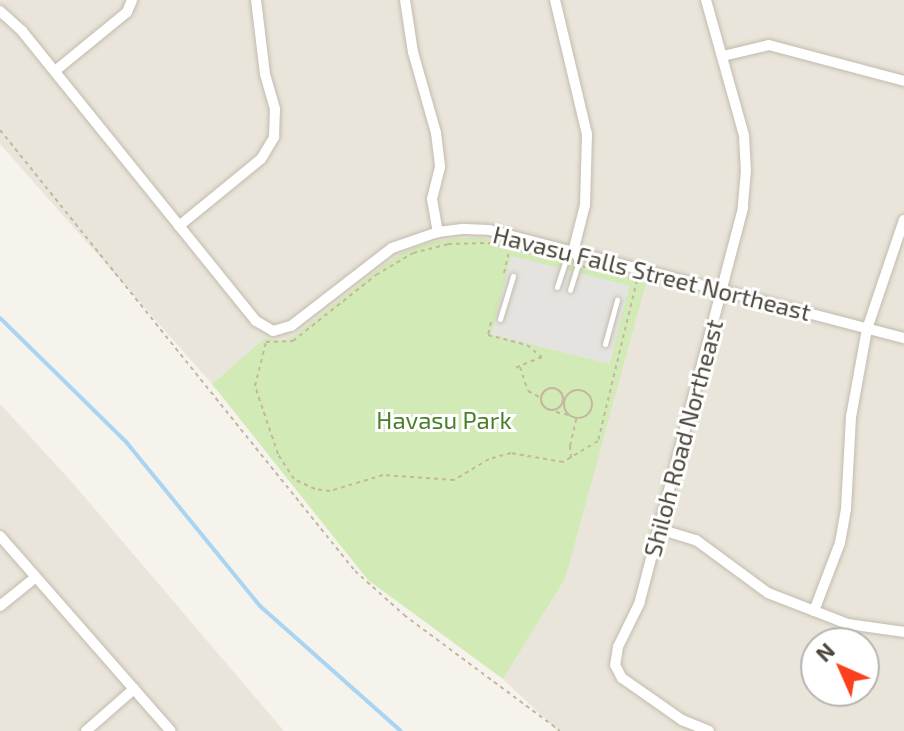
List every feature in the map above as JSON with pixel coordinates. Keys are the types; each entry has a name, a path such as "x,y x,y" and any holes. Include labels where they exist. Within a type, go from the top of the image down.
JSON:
{"street":[{"path":"55,71 127,12 132,0"},
{"path":"179,226 261,159 274,137 275,109 265,74 256,0"},
{"path":"405,0 413,52 436,133 440,167 432,199 438,232"},
{"path":"555,0 587,134 585,205 573,252"},
{"name":"Shiloh Road Northeast","path":"706,0 744,135 746,170 743,208 640,602 618,647 615,665 622,678 670,712 709,731"},
{"name":"Havasu Falls Street Northeast","path":"0,11 22,31 256,321 273,331 291,326 392,248 438,232 489,230 904,338"},
{"path":"723,56 769,45 904,81"},
{"path":"814,611 840,543 846,509 851,417 867,329 889,255 904,220"},
{"path":"659,529 696,540 768,593 848,624 904,632"},
{"path":"0,536 171,731"},
{"path":"0,606 36,577"},
{"path":"86,731 134,689"}],"lane":[{"path":"557,287 565,262 573,252"},
{"path":"570,290 577,265 573,252"},
{"path":"500,319 513,276"},
{"path":"605,344 617,300"}],"path":[{"path":"0,130 355,571 404,615 560,731"},
{"path":"480,242 511,248 637,280 623,325 617,372 601,436 595,444 555,463 511,453 489,459 454,480 388,475 336,490 315,489 294,479 287,471 256,392 255,380 266,342 288,343 300,337 402,259 431,246 480,242"},
{"path":"503,277 511,248"},
{"path":"492,321 488,335 527,345 542,357 515,368"},
{"path":"520,366 528,391 541,398 544,407 576,418"},
{"path":"541,398 550,388 562,393 581,390 592,402 589,412 576,418"},
{"path":"551,411 559,409 570,392"},
{"path":"562,393 570,415"},
{"path":"571,458 570,441 576,418"}],"shaded area":[{"path":"0,0 904,0 904,731 558,731 503,679 565,579 483,238 431,242 381,267 294,336 282,341 265,338 212,384 0,144"},
{"path":"511,256 629,286 610,364 491,335"},
{"path":"0,404 71,481 284,731 0,731"}],"green space":[{"name":"Havasu Park","path":"483,238 646,283 565,579 503,679 368,580 212,384 265,338 282,341 294,336 406,251 431,242"}],"waterway":[{"path":"0,318 127,443 260,606 401,731"}]}
